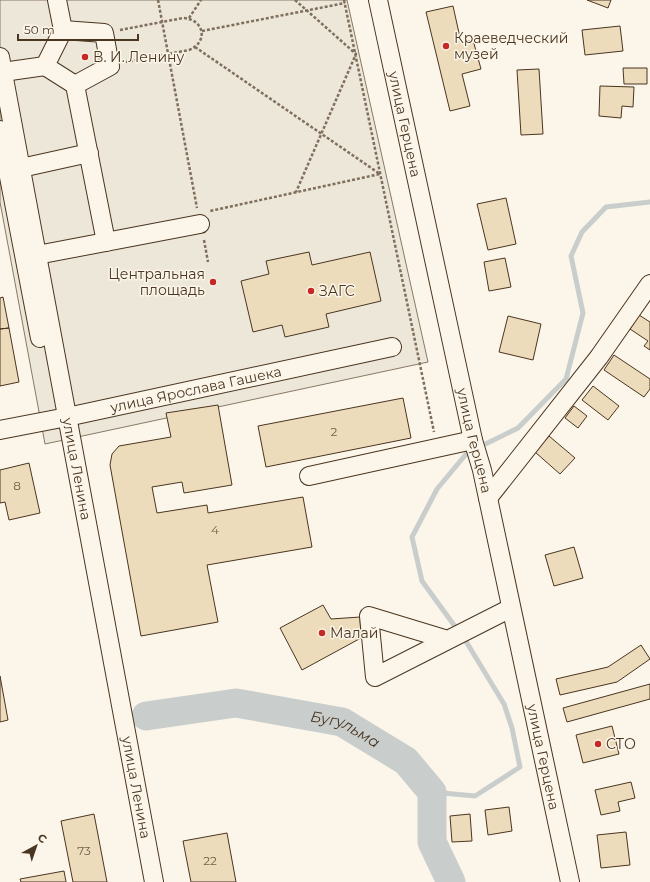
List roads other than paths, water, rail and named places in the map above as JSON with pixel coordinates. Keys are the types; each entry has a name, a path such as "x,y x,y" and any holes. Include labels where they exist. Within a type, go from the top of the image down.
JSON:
{"street":[{"path":"45,66 63,30 57,0"},
{"name":"улица Герцена","path":"378,0 473,440 482,470 570,882"},
{"path":"63,30 104,33 110,66 75,85"},
{"path":"1,64 45,66 75,85 106,242"},
{"name":"улица Ленина","path":"1,64 37,255 61,418 154,882"},
{"path":"0,130 61,418"},
{"path":"21,168 88,153"},
{"path":"37,255 106,242 200,219"},
{"path":"488,498 599,357 650,284"},
{"name":"улица Ярослава Гашека","path":"0,430 392,347"},
{"path":"309,476 473,440"},
{"path":"448,640 511,608"}],"waterway":[{"path":"432,792 475,796 520,767 512,728 504,704 467,643 422,581 412,537 437,489 467,453 518,428 566,379 583,313 571,256 582,232 606,207 650,202"},
{"name":"Бугульма","path":"146,716 236,703 342,722 406,761 432,792 432,842 451,882"}],"place":[{"name":"Краеведческий музей","path":"446,46"},
{"name":"В. И. Ленину","path":"85,57"},
{"name":"Центральная площадь","path":"213,282"},
{"name":"ЗАГС","path":"311,291"},
{"name":"Малай","path":"322,633"},
{"name":"СТО","path":"598,744"}]}
